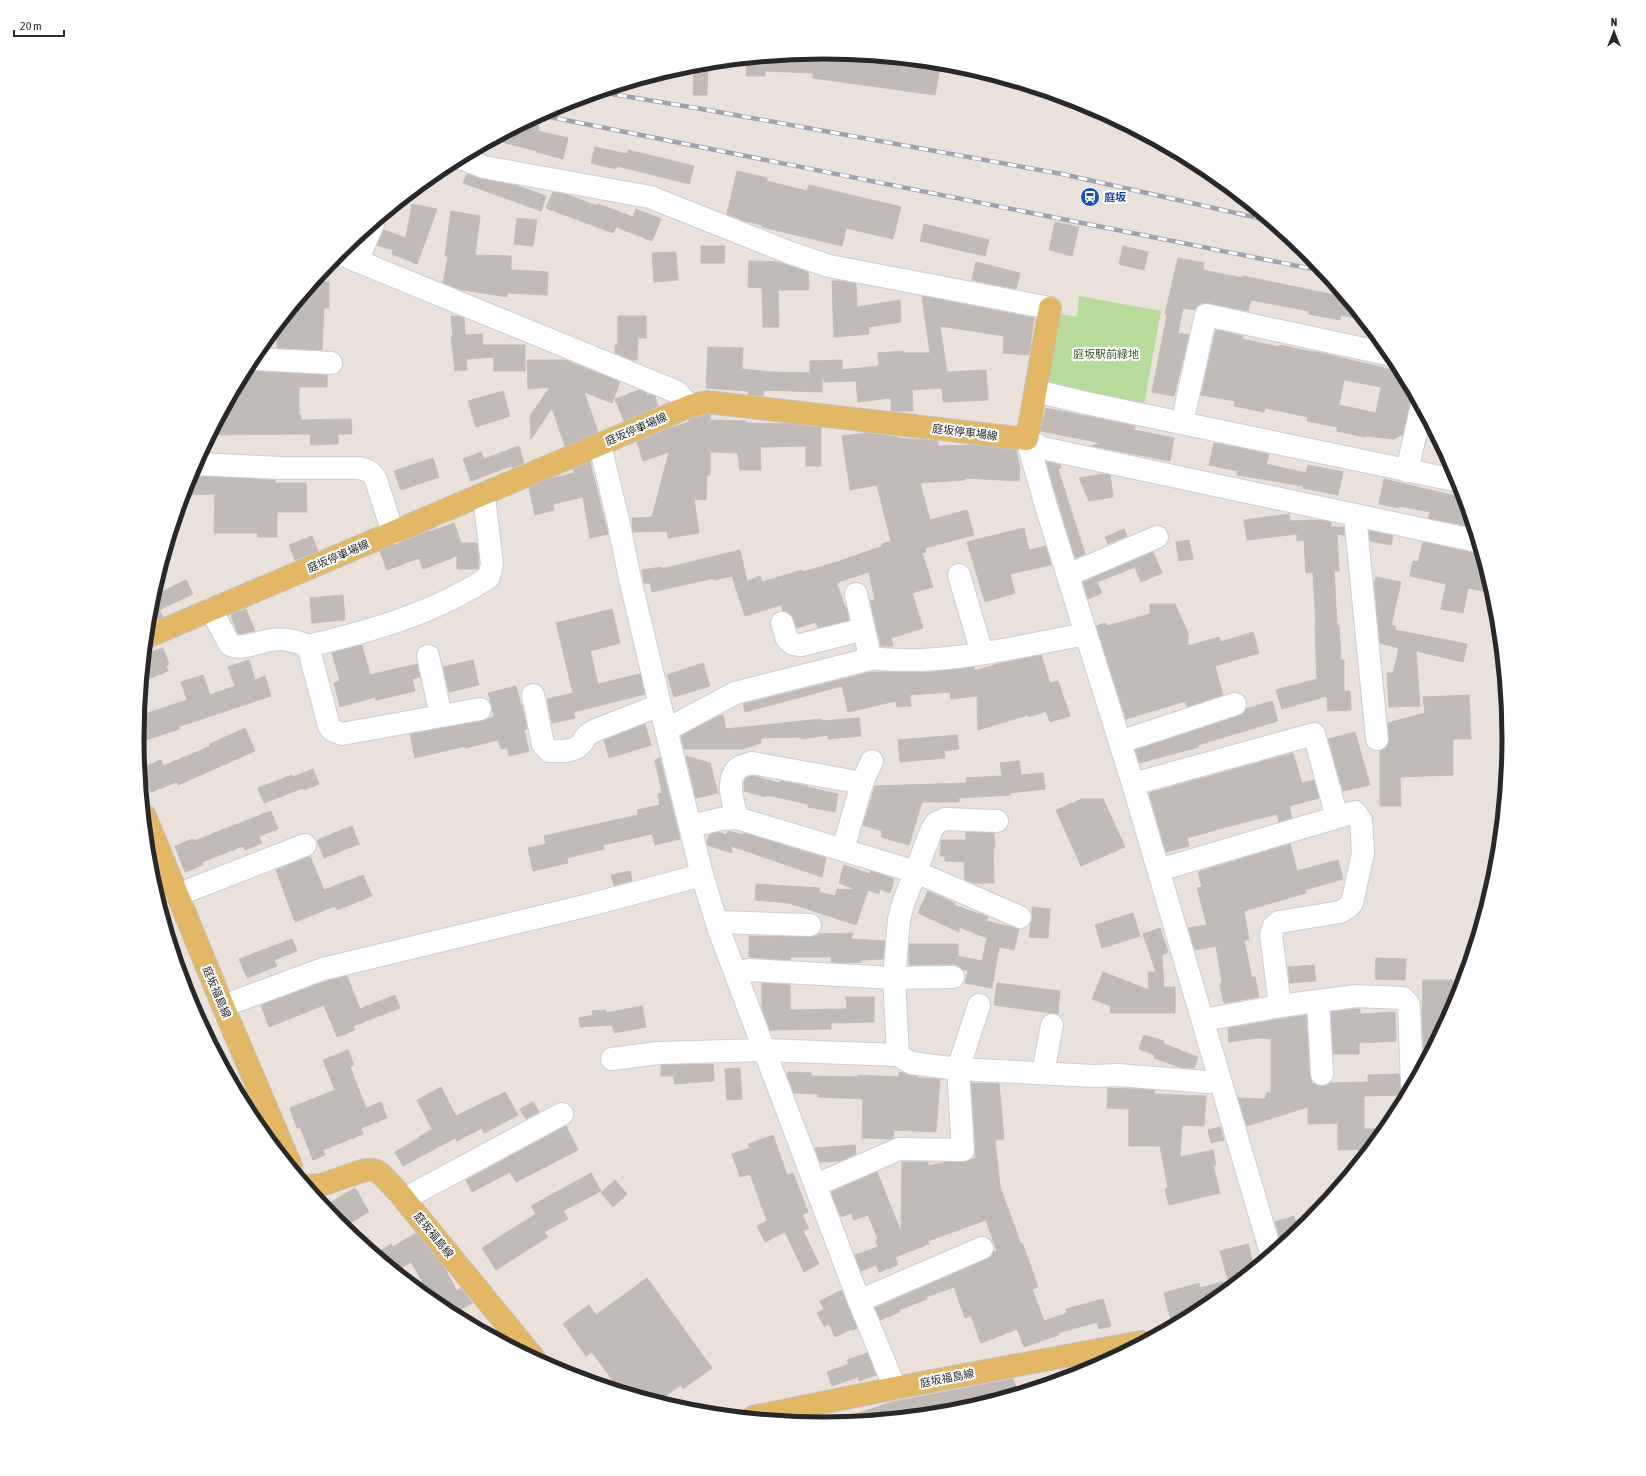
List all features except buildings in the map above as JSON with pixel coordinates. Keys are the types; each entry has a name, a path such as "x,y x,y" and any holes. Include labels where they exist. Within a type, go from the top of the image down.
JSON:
{"main road":[{"path":"1027,439 1050,308"},
{"name":"庭坂停車場線","path":"152,635 690,406 707,402 1027,439"},
{"name":"庭坂福島線","path":"155,855 177,895 285,1153"},
{"name":"庭坂福島線","path":"314,1187 365,1170 374,1170 381,1174 404,1199 526,1348"},
{"name":"庭坂福島線","path":"765,1414 895,1388 1126,1345"}],"street":[{"path":"467,160 484,167 650,197 788,252 829,266 1050,308"},
{"path":"355,246 347,257 677,392 690,406"},
{"path":"1182,423 1206,315 1382,353"},
{"path":"259,359 331,364"},
{"path":"1036,391 1451,480"},
{"path":"1407,471 1420,415"},
{"path":"1027,439 1042,448 1472,540"},
{"path":"1027,439 1159,870 1270,1249"},
{"path":"600,445 630,579 702,875 717,922 859,1301 895,1388"},
{"path":"202,464 282,468 360,468 368,470 372,473 376,480 393,532"},
{"path":"211,610 230,645 236,647 271,640 294,641 308,646 398,622 464,592 489,577 492,564 485,505 482,495"},
{"path":"1355,515 1377,739"},
{"path":"1068,575 1157,537"},
{"path":"959,575 982,653"},
{"path":"856,594 869,652 874,658"},
{"path":"782,623 787,639 793,644 801,645 864,629"},
{"path":"666,730 735,693 874,658 891,660 930,659 982,653 1086,634"},
{"path":"308,646 328,726 332,730 342,734 480,709"},
{"path":"428,656 441,716"},
{"path":"533,695 543,744 549,751 564,751 579,746 586,735 660,705"},
{"path":"1120,742 1235,704"},
{"path":"1133,784 1314,734 1337,817"},
{"path":"843,850 862,783 872,761"},
{"path":"737,818 731,787 732,780 737,769 752,763 862,783"},
{"path":"1159,870 1355,812 1361,820 1363,853 1352,903 1348,908 1340,912 1279,922 1274,926 1271,934 1280,1006"},
{"path":"691,826 721,819 737,818 916,872 1020,917"},
{"path":"898,1055 894,978 899,919 903,904 936,822 945,819 997,821"},
{"path":"177,895 305,845"},
{"path":"223,1006 323,969 589,905 702,875"},
{"path":"717,922 810,925"},
{"path":"736,972 749,970 894,978 953,977"},
{"path":"1203,1020 1280,1006 1356,996 1404,998 1409,1005 1412,1077"},
{"path":"1318,1002 1322,1074"},
{"path":"816,1185 899,1149 963,1150 958,1069 979,1005"},
{"path":"1043,1073 1052,1025"},
{"path":"612,1059 658,1053 765,1050 898,1055 911,1064 958,1069 1095,1076 1118,1075 1207,1082 1220,1081"},
{"path":"404,1199 562,1114"},
{"path":"859,1301 982,1248"}],"green space":[{"name":"庭坂駅前緑地","path":"1079,296 1161,311 1143,410 1042,388 1054,313 1077,317"}],"railway":[{"path":"610,94 1062,174 1259,218"},
{"path":"550,117 1313,269"}],"place":[{"name":"庭坂","path":"1090,197"}]}
